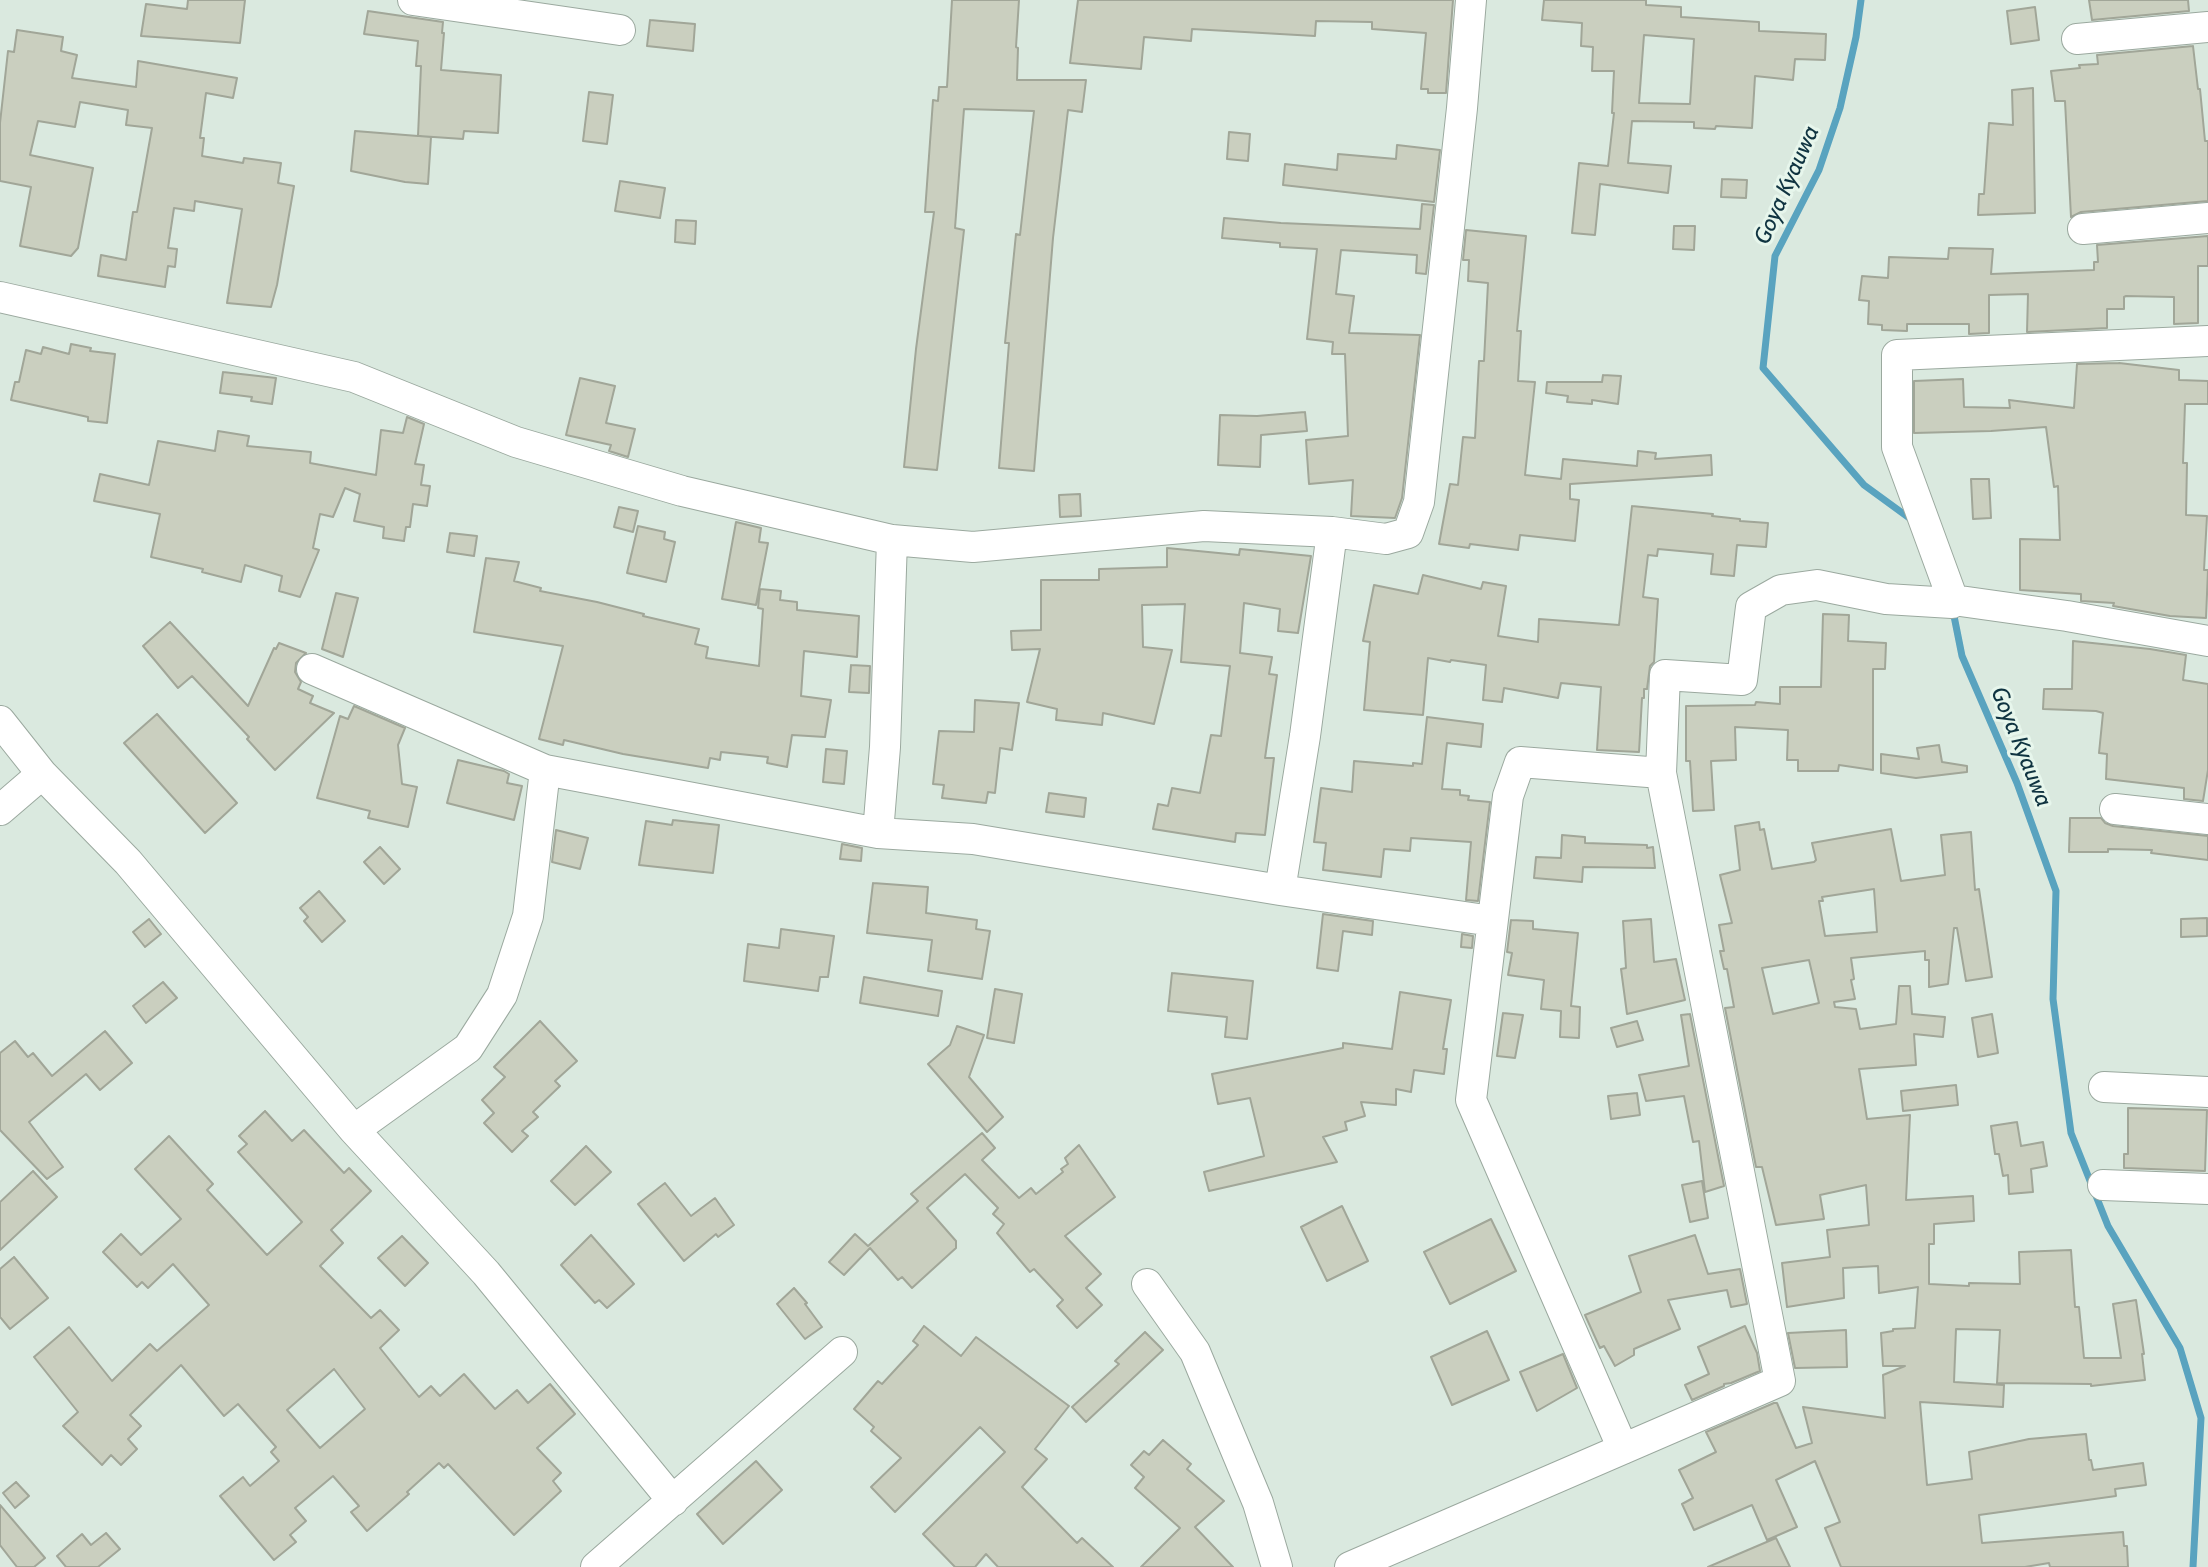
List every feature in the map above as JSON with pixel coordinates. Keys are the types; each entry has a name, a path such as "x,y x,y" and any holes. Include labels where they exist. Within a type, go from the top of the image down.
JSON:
{"street":[{"path":"413,0 620,30"},
{"path":"0,297 354,377 516,442 682,491 892,540 973,547 1204,526 1332,533 1386,539 1408,533 1419,502 1462,108 1471,0"},
{"path":"2077,39 2208,27"},
{"path":"2083,229 2208,218"},
{"path":"1953,600 1897,447 1897,355 2208,341"},
{"path":"1280,890 1305,736 1332,533"},
{"path":"878,833 885,747 892,540"},
{"path":"1350,1567 1780,1381 1661,773 1665,675 1742,680 1751,607 1781,590 1817,585 1886,599 1952,603 1953,600 2067,616 2208,641"},
{"path":"312,668 545,770 878,833 973,839 1280,890 1492,920"},
{"path":"0,721 42,774 128,862 354,1130 486,1273 673,1501"},
{"path":"1623,1449 1471,1100 1508,796 1520,762 1661,773"},
{"path":"354,1130 468,1048 502,995 528,916 545,770"},
{"path":"0,810 42,774"},
{"path":"2115,809 2208,819"},
{"path":"2104,1087 2208,1092"},
{"path":"2103,1185 2208,1189"},
{"path":"1147,1284 1195,1352 1258,1503 1277,1567"},
{"path":"596,1567 842,1352"}],"building":[{"path":"188,0 245,0 240,43 141,36 146,4 187,9"},
{"path":"952,0 1019,0 1017,80 1086,80 1082,112 1068,110 1053,238 1034,471 999,468 1009,343 1005,343 1016,234 1020,235 1034,111 964,109 955,228 964,230 937,470 904,467 934,212 925,212 933,100 938,101 939,87 947,87"},
{"path":"1078,0 1453,0 1446,93 1428,93 1428,89 1421,89 1426,33 1372,29 1372,22 1316,21 1315,36 1192,29 1191,41 1144,37 1141,69 1070,63"},
{"path":"1544,0 1646,0 1646,5 1681,7 1681,17 1759,22 1759,31 1826,34 1825,60 1795,59 1793,80 1755,76 1752,128 1694,128 1694,122 1632,121 1628,163 1671,166 1668,193 1600,184 1595,235 1572,233 1579,163 1608,166 1614,113 1614,71 1592,71 1593,47 1581,46 1582,23 1542,20","holes":["1644,35 1694,39 1690,104 1639,103"]},
{"path":"2089,0 2188,0 2189,11 2092,20"},
{"path":"2035,7 2039,40 2011,44 2007,11"},
{"path":"368,11 443,22 441,70 501,75 498,133 464,131 463,139 419,136 431,137 428,184 351,171 355,131 418,136 421,66 416,66 418,41 364,34"},
{"path":"650,20 695,24 693,51 647,46"},
{"path":"17,30 63,37 61,51 77,55 72,78 136,87 138,61 237,78 233,98 206,93 200,138 204,138 202,156 243,163 244,158 281,163 278,183 294,186 271,307 227,303 242,209 195,201 194,211 174,208 168,248 177,249 175,267 168,266 165,287 98,276 101,255 126,260 133,212 137,212 152,128 126,125 128,110 80,102 75,127 38,121 30,155 93,168 78,248 71,256 20,246 31,187 0,181 0,123 8,51 14,52"},
{"path":"2193,46 2205,141 2208,141 2208,201 2081,212 2071,217 2065,101 2055,101 2051,71 2098,64 2097,55"},
{"path":"2033,88 2035,213 1978,215 1979,194 1984,194 1989,123 2013,125 2012,90"},
{"path":"589,92 613,95 607,144 583,141"},
{"path":"1229,132 1250,134 1248,161 1227,159"},
{"path":"1397,145 1440,150 1434,202 1283,185 1285,164 1337,170 1338,154 1396,159"},
{"path":"1722,179 1747,180 1746,198 1721,197"},
{"path":"620,181 665,188 660,218 615,211"},
{"path":"1422,204 1434,205 1426,274 1416,273 1417,255 1341,250 1336,294 1354,296 1349,333 1420,335 1402,498 1395,518 1351,516 1353,480 1309,484 1306,440 1348,436 1345,354 1332,354 1333,342 1307,339 1317,249 1280,247 1280,243 1222,238 1224,218 1420,229"},
{"path":"676,220 696,221 695,244 675,242"},
{"path":"1674,226 1695,226 1694,250 1673,249"},
{"path":"1466,230 1526,236 1517,331 1521,331 1518,381 1535,382 1525,475 1561,479 1563,459 1637,466 1638,451 1656,453 1655,459 1711,455 1712,475 1570,484 1570,499 1579,500 1575,541 1520,535 1518,550 1470,544 1469,548 1439,544 1450,484 1458,485 1463,437 1475,438 1479,361 1484,361 1488,283 1468,281 1469,260 1463,260"},
{"path":"2208,236 2208,266 2198,266 2198,323 2174,324 2174,297 2126,296 2124,309 2107,309 2107,328 2027,332 2028,294 1989,295 1989,333 1969,334 1969,324 1907,324 1907,331 1882,330 1882,325 1868,324 1869,301 1859,300 1862,276 1888,278 1889,257 1948,259 1949,248 1993,249 1991,274 2094,270 2094,262 2098,262 2097,245"},
{"path":"71,344 91,348 90,351 115,354 107,423 88,421 88,417 11,400 15,382 19,382 26,350 41,354 43,347 69,354"},
{"path":"2119,363 2179,370 2179,380 2208,381 2208,404 2185,404 2183,463 2187,463 2186,515 2207,516 2204,570 2208,570 2206,618 2170,616 2113,606 2114,603 2081,601 2081,594 2020,590 2020,539 2060,540 2058,486 2054,487 2046,427 1914,433 1914,381 1963,379 1964,407 2010,408 2009,400 2074,408 2077,364"},
{"path":"223,372 276,378 272,404 251,401 252,397 220,393"},
{"path":"1603,375 1621,376 1618,404 1592,400 1592,404 1567,402 1568,396 1546,393 1547,382 1602,382"},
{"path":"580,378 615,386 606,423 635,429 628,457 609,451 611,445 566,435"},
{"path":"1305,412 1307,431 1261,435 1260,467 1218,465 1220,415 1257,416"},
{"path":"407,417 424,424 415,464 424,465 421,485 430,486 427,506 413,504 410,527 406,527 404,541 383,538 384,527 354,521 360,494 345,488 333,517 320,514 313,548 319,550 300,597 279,591 282,576 245,565 241,582 202,572 203,569 151,557 160,514 94,501 100,474 149,485 158,441 215,451 218,431 249,436 247,446 311,452 310,463 376,475 381,430 403,433"},
{"path":"1971,479 1989,479 1991,518 1973,519"},
{"path":"1080,494 1081,516 1060,517 1059,495"},
{"path":"1632,506 1713,514 1712,516 1740,521 1768,523 1766,547 1737,545 1734,576 1711,574 1713,554 1658,549 1657,556 1648,555 1643,597 1658,599 1654,662 1650,666 1647,689 1644,689 1642,698 1639,752 1597,750 1601,687 1561,683 1558,698 1504,688 1502,702 1483,700 1486,665 1428,658 1423,715 1364,710 1370,642 1363,641 1374,585 1418,594 1423,575 1481,589 1483,582 1506,586 1498,636 1538,642 1539,619 1619,625"},
{"path":"619,507 638,511 633,532 614,527"},
{"path":"736,522 761,528 759,542 768,543 756,605 722,599"},
{"path":"638,526 665,532 664,539 675,542 666,582 627,573"},
{"path":"450,533 477,536 474,556 447,552"},
{"path":"1167,548 1239,555 1240,549 1311,556 1298,633 1278,631 1280,609 1244,603 1240,653 1272,657 1269,674 1277,675 1265,758 1274,758 1265,835 1236,833 1235,842 1153,829 1158,804 1168,806 1172,788 1200,793 1211,735 1221,736 1230,666 1181,662 1185,604 1142,605 1143,647 1172,650 1154,724 1103,713 1102,725 1056,720 1057,709 1027,702 1040,649 1012,650 1011,631 1041,630 1041,580 1099,580 1099,569 1167,567"},
{"path":"486,558 519,562 514,581 541,588 540,591 597,602 699,629 695,644 708,647 706,658 759,666 763,609 758,608 760,589 781,591 780,600 797,602 797,610 859,616 857,657 804,651 801,696 831,700 825,737 792,735 787,767 767,763 768,757 721,752 720,760 710,758 708,768 623,754 564,740 563,745 539,739 563,646 474,632"},
{"path":"336,593 358,598 343,657 322,649"},
{"path":"1823,614 1849,615 1848,641 1886,643 1885,669 1873,669 1873,770 1839,765 1838,771 1798,771 1798,760 1787,760 1788,730 1735,727 1736,760 1711,761 1714,810 1693,811 1690,761 1686,761 1686,706 1755,705 1756,702 1780,704 1780,687 1821,687"},
{"path":"170,622 248,706 274,648 276,649 279,643 306,653 296,663 295,672 301,682 298,689 313,696 310,703 334,713 275,770 247,739 249,737 192,676 178,688 143,646"},
{"path":"2073,641 2186,655 2183,680 2208,684 2208,770 2203,801 2184,799 2184,788 2106,779 2107,754 2099,753 2103,713 2043,709 2044,689 2072,689"},
{"path":"851,665 870,666 869,693 849,692"},
{"path":"975,700 1019,703 1012,750 1000,748 995,793 988,792 986,803 942,798 944,785 933,784 939,731 974,732"},
{"path":"354,706 405,728 398,745 402,784 417,787 408,827 368,818 370,811 317,798 340,716 348,719"},
{"path":"157,714 237,803 205,833 124,743"},
{"path":"1427,717 1483,724 1481,747 1447,743 1442,789 1460,790 1460,795 1469,796 1468,800 1490,802 1478,901 1466,900 1471,842 1411,838 1410,851 1384,849 1381,877 1323,870 1326,843 1314,842 1321,788 1352,792 1354,761 1413,766 1413,763 1422,764"},
{"path":"1939,745 1942,762 1967,766 1967,772 1916,778 1881,773 1881,754 1919,759 1917,748"},
{"path":"826,749 847,751 844,784 823,782"},
{"path":"458,760 504,771 509,774 507,783 522,786 514,820 447,803"},
{"path":"1049,793 1086,798 1084,817 1046,812"},
{"path":"2070,818 2101,818 2113,826 2208,836 2208,860 2151,853 2152,850 2069,852"},
{"path":"673,820 719,825 713,873 639,865 646,821 672,825"},
{"path":"1759,822 1760,830 1764,829 1772,869 1814,862 1816,860 1812,843 1891,829 1901,881 1945,875 1941,835 1971,832 1975,890 1979,889 1992,977 1966,981 1957,928 1954,928 1948,984 1929,987 1929,960 1925,960 1925,951 1851,958 1854,979 1851,980 1855,999 1834,1002 1835,1007 1856,1009 1860,1029 1896,1024 1899,986 1910,986 1912,1014 1945,1017 1943,1037 1914,1034 1916,1065 1859,1069 1867,1119 1910,1115 1906,1200 1973,1196 1974,1221 1934,1224 1934,1244 1929,1244 1929,1284 2020,1284 2019,1252 2071,1250 2075,1307 2079,1307 2084,1358 2121,1358 2113,1304 2136,1300 2145,1380 2091,1386 1997,1383 2000,1330 1956,1329 1954,1382 2004,1385 2003,1407 1920,1402 1927,1485 1972,1479 1969,1452 2029,1439 2086,1434 2093,1470 2143,1463 2146,1485 2115,1489 2116,1496 1979,1515 1982,1543 2123,1532 2128,1567 2050,1567 2049,1563 2025,1567 1841,1567 1825,1528 1840,1522 1815,1461 1776,1480 1797,1527 1767,1540 1752,1505 1694,1530 1682,1504 1693,1498 1679,1470 1716,1452 1706,1432 1774,1403 1777,1403 1796,1448 1812,1443 1803,1407 1885,1418 1883,1375 1905,1366 1883,1366 1881,1333 1893,1329 1915,1328 1918,1287 1879,1293 1878,1266 1843,1268 1844,1298 1787,1307 1782,1263 1830,1257 1827,1230 1869,1225 1866,1185 1820,1195 1824,1219 1776,1225 1762,1167 1756,1167 1725,1008 1734,1007 1727,969 1724,969 1720,951 1724,951 1719,925 1732,923 1720,875 1740,870 1735,826","holes":["1874,889 1877,932 1825,936 1819,901 1823,901 1822,897","1809,960 1819,1003 1773,1014 1762,968"]},
{"path":"556,830 588,838 580,869 552,862"},
{"path":"1562,835 1585,837 1585,843 1653,847 1655,868 1583,867 1582,882 1534,878 1536,857 1561,858"},
{"path":"842,844 862,848 861,861 840,859"},
{"path":"380,847 400,869 384,884 364,862"},
{"path":"873,883 928,887 926,913 977,920 976,929 990,931 982,979 928,971 932,940 867,933"},
{"path":"319,891 345,921 322,942 304,921 308,917 300,908"},
{"path":"1323,914 1373,921 1372,935 1343,931 1338,971 1317,968"},
{"path":"2207,918 2207,936 2181,937 2181,919"},
{"path":"149,919 161,934 145,947 133,932"},
{"path":"1651,919 1654,962 1676,959 1685,1000 1627,1014 1621,969 1626,968 1623,921"},
{"path":"1511,920 1533,921 1533,929 1578,933 1571,1006 1580,1007 1579,1038 1560,1037 1561,1011 1541,1009 1544,980 1508,975 1512,953 1507,952"},
{"path":"781,929 834,936 828,977 820,977 818,991 744,981 748,944 779,948"},
{"path":"1462,934 1473,936 1472,948 1461,947"},
{"path":"1172,973 1253,981 1247,1039 1225,1037 1227,1017 1168,1011"},
{"path":"864,977 942,991 938,1016 860,1003"},
{"path":"163,982 177,998 146,1023 133,1006"},
{"path":"995,989 1022,994 1014,1043 987,1038"},
{"path":"1400,992 1451,1000 1443,1049 1447,1049 1444,1074 1414,1070 1411,1092 1396,1089 1396,1105 1361,1102 1365,1116 1345,1122 1347,1130 1323,1137 1337,1162 1209,1191 1204,1172 1264,1156 1250,1098 1218,1104 1212,1074 1343,1048 1343,1043 1392,1049"},
{"path":"1503,1013 1523,1015 1515,1058 1497,1056"},
{"path":"1690,1014 1724,1186 1705,1192 1699,1141 1693,1142 1684,1096 1646,1101 1639,1075 1689,1066 1681,1015"},
{"path":"1992,1014 1998,1053 1978,1057 1972,1018"},
{"path":"540,1021 577,1061 555,1081 560,1086 533,1112 538,1117 522,1131 528,1136 512,1152 484,1123 494,1113 482,1100 505,1077 494,1067"},
{"path":"1637,1021 1643,1040 1617,1047 1611,1028"},
{"path":"957,1026 984,1035 969,1077 1003,1117 987,1132 928,1064 950,1045"},
{"path":"105,1031 132,1063 100,1090 86,1074 29,1122 63,1167 47,1179 0,1130 0,1053 15,1041 28,1057 33,1053 52,1076"},
{"path":"1956,1085 1958,1105 1903,1111 1901,1091"},
{"path":"1637,1093 1640,1115 1611,1119 1608,1096"},
{"path":"2128,1108 2207,1110 2205,1171 2124,1168 2124,1154 2128,1154"},
{"path":"265,1111 292,1141 304,1130 344,1173 349,1168 371,1191 331,1230 343,1243 320,1266 371,1318 380,1310 399,1330 380,1348 419,1397 431,1386 440,1396 464,1374 495,1409 517,1390 528,1403 550,1384 575,1414 537,1448 561,1473 553,1481 561,1491 514,1535 448,1464 444,1468 439,1463 367,1531 351,1512 359,1506 333,1476 295,1508 306,1521 290,1535 296,1542 274,1560 220,1496 243,1477 250,1486 279,1461 271,1452 276,1447 238,1404 224,1416 181,1365 130,1415 141,1426 128,1439 137,1449 121,1465 111,1455 102,1465 63,1426 78,1412 34,1357 69,1327 112,1381 150,1344 157,1351 209,1305 173,1264 148,1288 142,1282 137,1287 103,1252 121,1234 141,1255 181,1219 135,1169 169,1136 213,1184 207,1190 267,1255 302,1222 238,1152 247,1144 239,1136","holes":["334,1369 365,1409 320,1448 287,1410"]},
{"path":"2017,1122 2021,1146 2043,1142 2047,1166 2031,1169 2033,1192 2009,1194 2008,1175 2003,1176 1999,1154 1995,1154 1991,1126"},
{"path":"982,1133 995,1148 982,1160 1019,1198 1031,1188 1036,1194 1063,1172 1061,1169 1068,1164 1065,1158 1079,1145 1115,1197 1065,1236 1101,1274 1086,1288 1102,1305 1077,1328 1057,1306 1063,1300 1034,1269 1030,1272 997,1233 1004,1224 993,1214 998,1208 965,1174 927,1208 956,1241 956,1248 912,1288 902,1277 898,1280 870,1248 844,1275 829,1262 855,1234 868,1246 918,1201 911,1194"},
{"path":"586,1146 611,1172 575,1205 551,1181"},
{"path":"33,1171 57,1197 0,1250 0,1202"},
{"path":"1702,1181 1708,1218 1690,1222 1682,1185"},
{"path":"665,1183 691,1216 715,1198 734,1225 718,1237 716,1234 684,1261 638,1204"},
{"path":"1342,1206 1368,1261 1327,1281 1301,1227"},
{"path":"1491,1219 1516,1271 1450,1304 1424,1252"},
{"path":"591,1235 634,1284 607,1308 599,1300 595,1303 561,1265"},
{"path":"1695,1235 1708,1274 1740,1269 1747,1304 1731,1307 1727,1290 1668,1300 1680,1329 1634,1349 1634,1355 1615,1366 1604,1346 1600,1348 1585,1315 1641,1292 1629,1256"},
{"path":"402,1236 428,1263 405,1286 378,1258"},
{"path":"14,1257 48,1298 10,1329 0,1317 0,1269"},
{"path":"794,1288 822,1327 805,1339 777,1304"},
{"path":"924,1326 961,1356 976,1337 1069,1406 1035,1449 1047,1459 1022,1487 1077,1543 1082,1538 1113,1567 998,1567 986,1554 975,1567 955,1567 923,1534 1005,1452 980,1427 895,1512 871,1487 901,1458 871,1431 874,1427 854,1409 878,1381 882,1384 918,1345 913,1341"},
{"path":"1745,1326 1757,1353 1760,1371 1724,1384 1692,1400 1685,1385 1709,1374 1698,1347"},
{"path":"1846,1330 1847,1367 1795,1368 1788,1333"},
{"path":"1487,1331 1509,1380 1452,1405 1431,1357"},
{"path":"1145,1332 1163,1350 1086,1422 1072,1407 1119,1364 1115,1361"},
{"path":"1563,1354 1577,1388 1537,1411 1520,1372"},
{"path":"1163,1440 1191,1464 1187,1469 1224,1501 1195,1527 1233,1567 1141,1567 1180,1528 1135,1488 1144,1477 1131,1465 1144,1451 1149,1455"},
{"path":"756,1461 782,1490 723,1544 697,1514"},
{"path":"16,1482 29,1496 15,1508 3,1493"},
{"path":"0,1505 45,1558 34,1567 17,1567 0,1545"},
{"path":"106,1533 120,1549 98,1567 66,1567 57,1556 82,1534 91,1545"},
{"path":"1776,1538 1790,1567 1708,1567"}],"waterway":[{"name":"Goya Kyauwa","path":"1861,0 1856,37 1840,108 1819,170 1775,256 1763,368 1864,485 1912,520"},
{"name":"Goya Kyauwa","path":"1953,611 1962,656 2017,783 2056,891 2053,999 2071,1133 2108,1226 2180,1348 2201,1418 2193,1567"}]}
